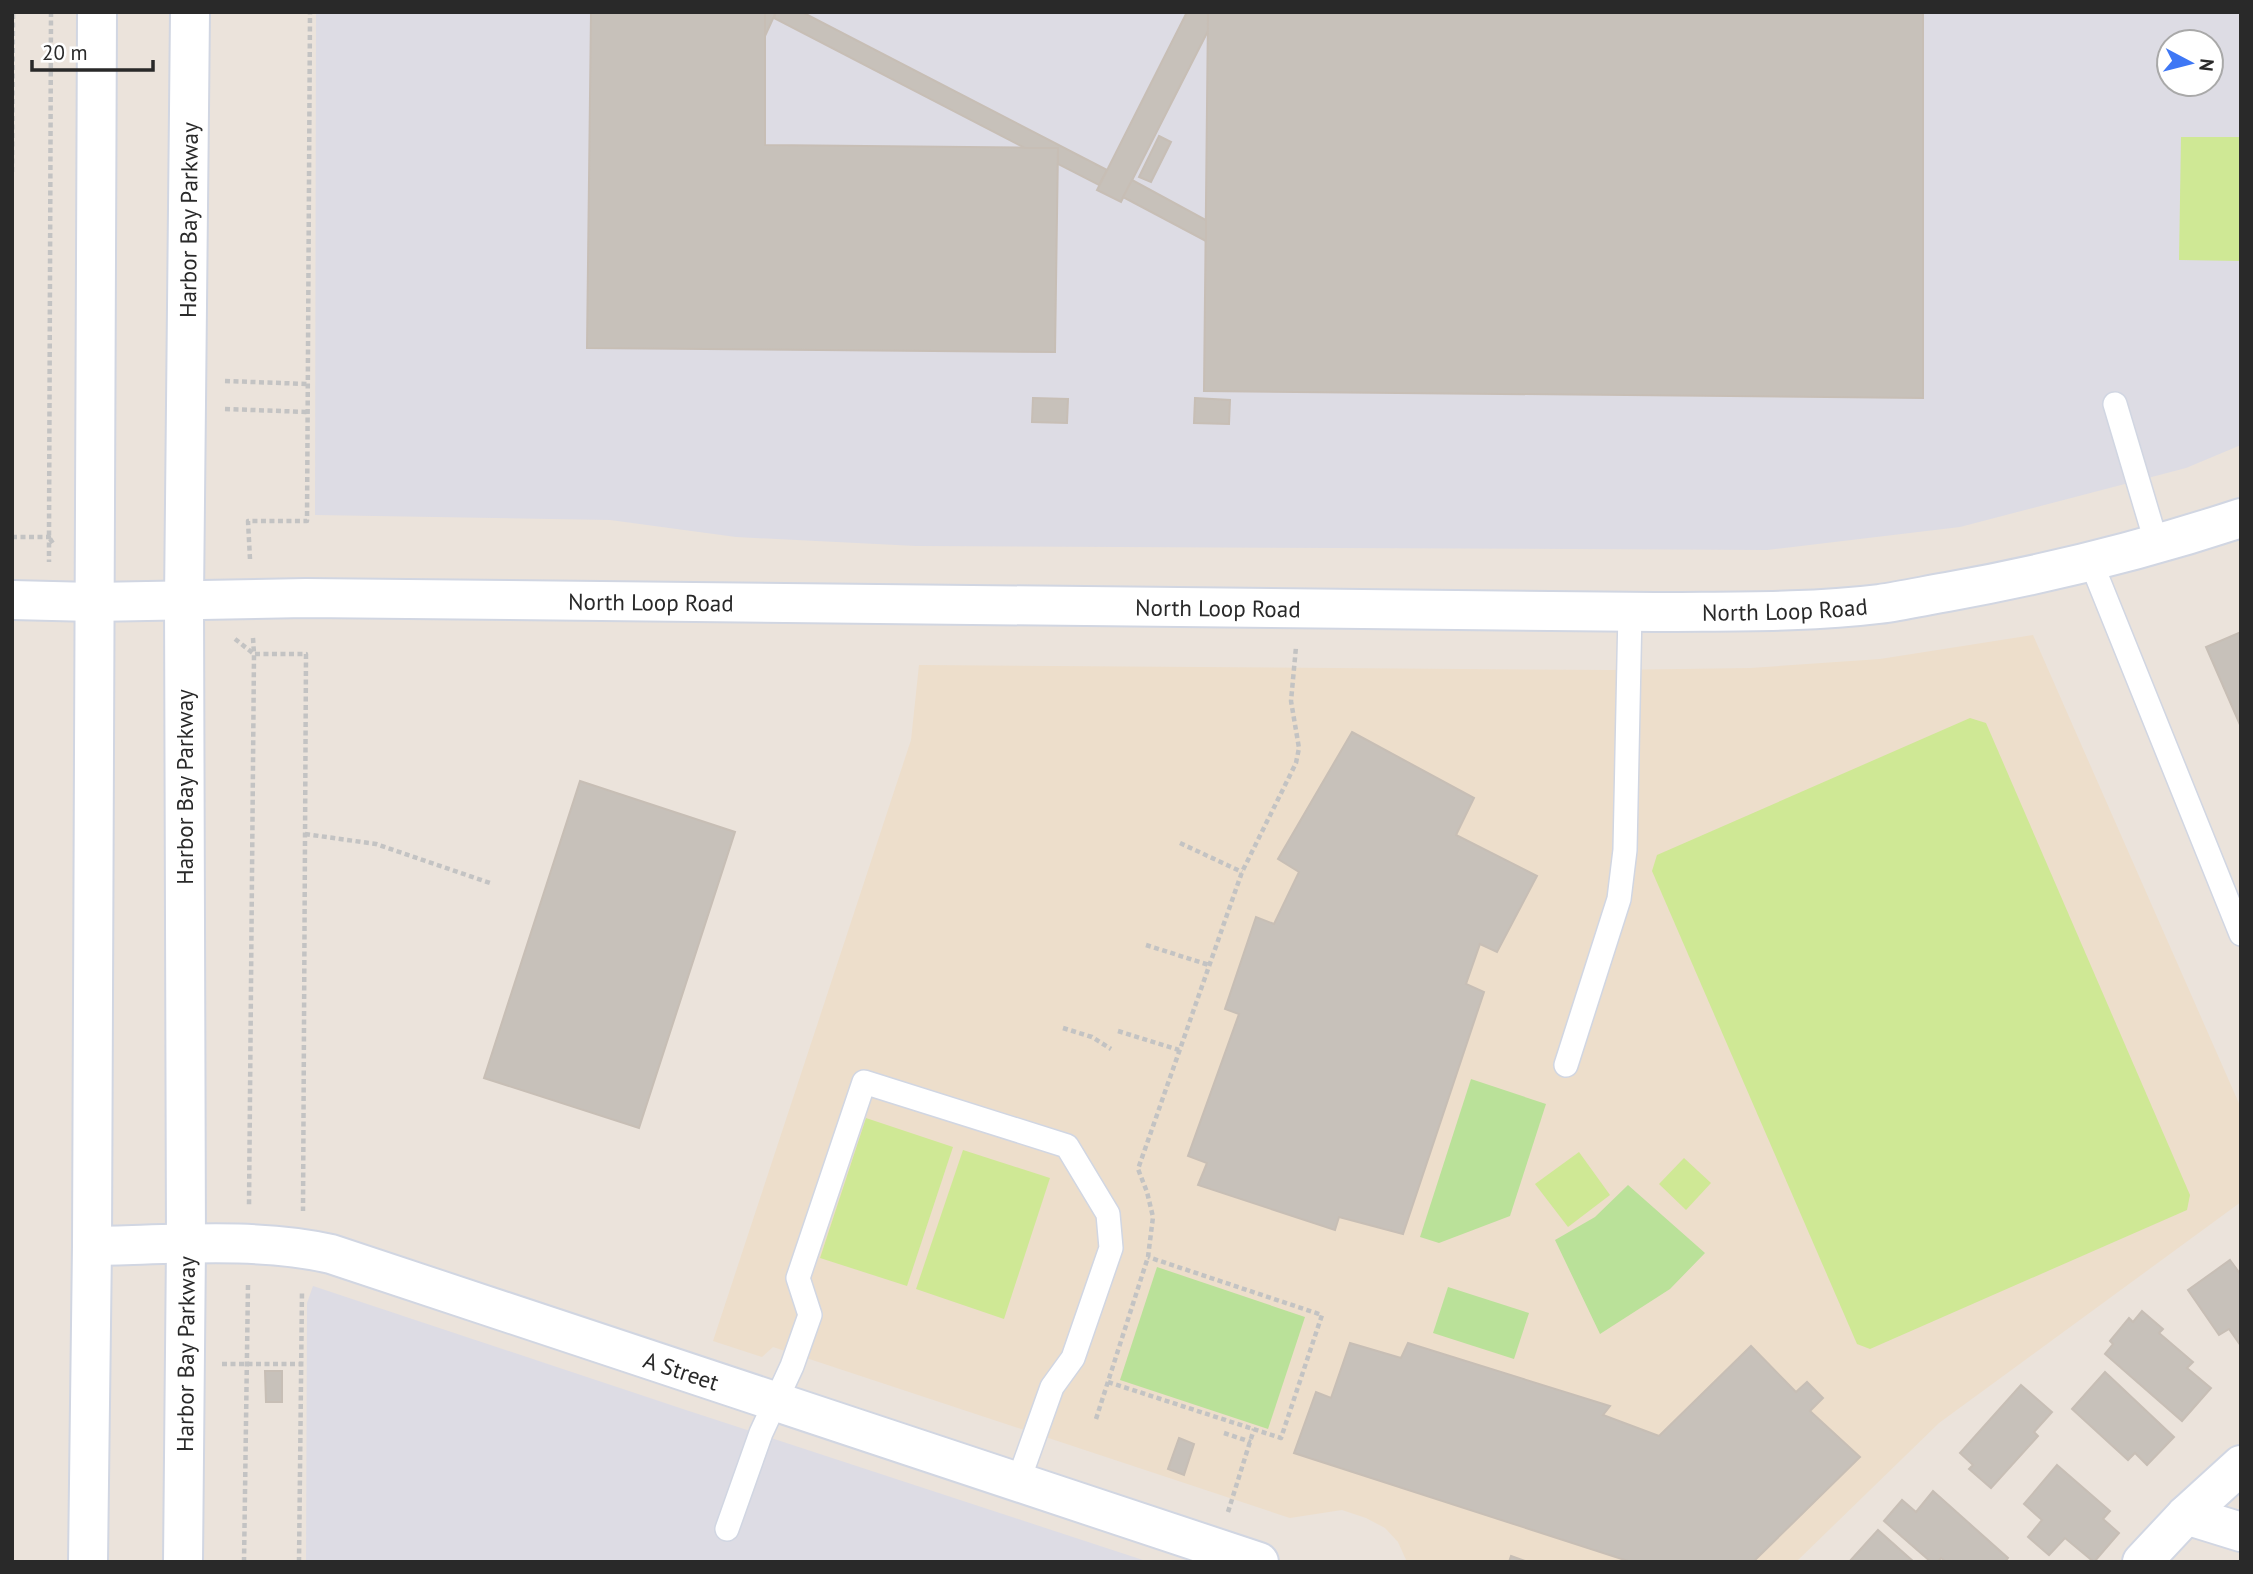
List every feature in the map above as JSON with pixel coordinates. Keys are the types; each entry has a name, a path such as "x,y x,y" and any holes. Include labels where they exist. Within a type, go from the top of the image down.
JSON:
{"street":[{"path":"88,1562 92,1246 97,12"},
{"name":"Harbor Bay Parkway","path":"183,1562 186,1245 184,600 190,12"},
{"name":"North Loop Road","path":"12,600 93,603 251,598 1769,610 1878,604 1977,586 2091,562 2157,545 2241,518"},
{"name":"A Street","path":"92,1246 303,1247 350,1260 1259,1562"},
{"path":"2142,1562 2186,1514 2241,1465"},
{"path":"2186,1514 2241,1532"}],"lane":[{"path":"2115,404 2157,545"},
{"path":"2091,562 2241,934"},
{"path":"1566,1065 1619,899 1626,837 1630,611"},
{"path":"727,1529 761,1433 792,1366 810,1315 798,1278 864,1082 1067,1146 1108,1214 1111,1248 1073,1357 1052,1387 1018,1482"}],"path":[{"path":"12,172 13,12"},
{"path":"244,1562 254,654 248,521 307,521 310,12"},
{"path":"187,393 308,384"},
{"path":"187,393 308,412"},
{"path":"1096,1419 1148,1257 1153,1217 1138,1169 1242,872 1297,756 1298,731 1291,701 1300,608"},
{"path":"234,638 254,654 306,654 299,1562"},
{"path":"305,834 376,844 490,883"},
{"path":"1180,843 1242,872"},
{"path":"1146,945 1209,965"},
{"path":"1063,1028 1092,1037 1111,1049"},
{"path":"1118,1031 1178,1050"},
{"path":"1108,1382 1281,1437 1322,1315 1148,1257"},
{"path":"185,1363 302,1364"},
{"path":"1216,1548 1254,1429"},
{"path":"1224,1433 1251,1442"}],"shaded area":[{"path":"316,12 2241,12 2241,445 2186,468 1960,527 1767,550 916,546 736,537 610,520 315,515"},
{"path":"2033,635 2241,1108 2241,1202 1939,1423 1796,1562 1407,1562 1398,1542 1385,1528 1342,1510 1290,1518 773,1347 762,1357 713,1341 911,740 919,665 1610,670 1751,668 1880,659"},
{"path":"313,1286 1149,1562 306,1562 307,1303"}],"green space":[{"path":"2181,137 2241,137 2241,261 2179,260"},
{"path":"1970,718 1986,723 2190,1195 2187,1210 1870,1349 1857,1344 1652,871 1657,855"},
{"path":"1471,1079 1546,1104 1510,1216 1439,1243 1420,1237"},
{"path":"866,1118 953,1147 907,1286 820,1258"},
{"path":"963,1150 1050,1178 1004,1319 916,1289"},
{"path":"1579,1152 1610,1195 1568,1227 1535,1184"},
{"path":"1684,1158 1711,1183 1686,1210 1659,1184"},
{"path":"1628,1185 1705,1253 1670,1289 1600,1334 1555,1240 1595,1217"},
{"path":"1157,1267 1305,1317 1268,1429 1120,1380"},
{"path":"1448,1287 1529,1313 1514,1359 1433,1333"}],"building":[{"path":"591,12 765,12 765,145 1058,148 1055,352 587,348"},
{"path":"765,12 776,12 765,36"},
{"path":"776,12 802,12 1107,170 1099,185 1058,164 1058,148 1025,148 774,18"},
{"path":"1187,12 1208,12 1208,31 1121,202 1097,190"},
{"path":"1208,12 1923,12 1923,398 1204,391"},
{"path":"1159,136 1171,142 1151,182 1139,177"},
{"path":"1132,180 1206,220 1206,241 1123,197"},
{"path":"1033,398 1068,399 1067,423 1032,422"},
{"path":"1195,398 1230,400 1229,424 1194,423"},
{"path":"2241,632 2241,727 2206,647"},
{"path":"1352,732 1474,798 1456,835 1537,876 1497,952 1480,944 1466,984 1484,992 1403,1234 1339,1217 1335,1230 1198,1185 1207,1163 1188,1156 1239,1014 1225,1009 1256,917 1274,924 1299,872 1278,859"},
{"path":"580,781 735,832 639,1128 484,1078"},
{"path":"2230,1260 2241,1275 2241,1346 2229,1329 2219,1335 2188,1290"},
{"path":"2142,1311 2163,1329 2159,1333 2193,1362 2187,1368 2211,1388 2182,1421 2105,1354 2113,1344 2110,1341 2129,1318 2133,1322"},
{"path":"1350,1343 1401,1358 1408,1343 1610,1406 1603,1415 1659,1436 1751,1346 1796,1392 1807,1382 1823,1398 1810,1411 1860,1457 1753,1562 1631,1562 1294,1453 1316,1392 1331,1398"},
{"path":"265,1371 282,1371 282,1402 266,1402"},
{"path":"2105,1372 2174,1437 2147,1465 2135,1453 2128,1460 2072,1409"},
{"path":"2021,1385 2052,1412 2034,1432 2038,1436 1991,1488 1969,1469 1973,1465 1960,1453"},
{"path":"1179,1438 1194,1444 1184,1475 1168,1469"},
{"path":"2057,1465 2110,1511 2103,1519 2119,1533 2094,1562 2065,1538 2049,1555 2028,1537 2042,1520 2024,1504"},
{"path":"1933,1491 2008,1558 2005,1562 1946,1562 1941,1558 1938,1562 1931,1562 1884,1521 1902,1500 1916,1512"},
{"path":"1878,1530 1914,1562 1849,1562"},
{"path":"1511,1556 1528,1562 1509,1562"}]}
